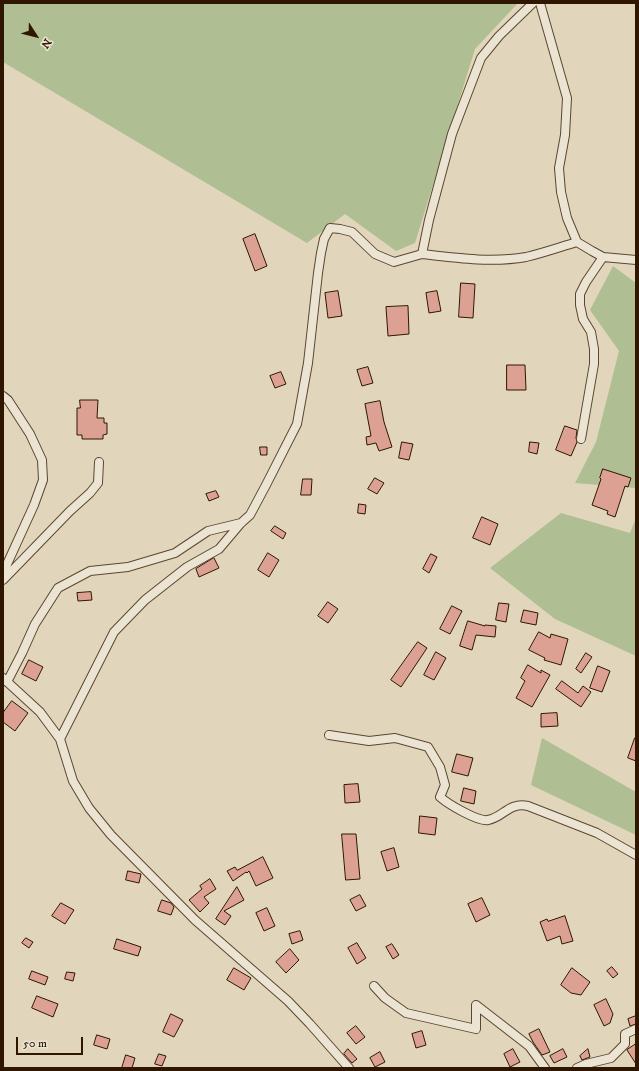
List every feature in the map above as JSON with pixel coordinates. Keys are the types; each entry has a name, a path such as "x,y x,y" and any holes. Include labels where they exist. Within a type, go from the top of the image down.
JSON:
{"street":[{"path":"422,254 429,220 452,134 481,58 499,36 533,3"},
{"path":"540,3 567,98 564,136 559,168 561,192 567,218 577,242 602,257 636,260"},
{"path":"60,739 114,632 151,595 187,567 219,549 241,523 250,515 297,424 308,363 320,260 324,239 330,228 352,232 376,254 394,262 422,254 494,260 526,257 577,242"},
{"path":"581,439 594,364 594,349 591,332 583,319 580,305 580,294 602,257"},
{"path":"3,396 8,400 30,434 42,460 43,480 34,505 3,573"},
{"path":"3,580 70,511 90,493 98,482 99,462"},
{"path":"241,523 208,531 175,553 128,567 90,571 58,588 35,624 22,653 5,680 40,712 60,739 73,781 89,808 111,835 195,920 256,972 288,1002 310,1024 349,1068"},
{"path":"329,735 369,741 395,738 428,747 440,767 445,785 440,797 449,804 476,819 487,820 519,804 528,806 597,834 636,855"},
{"path":"374,986 385,998 406,1013 476,1029 476,1005 529,1046 545,1068"},
{"path":"577,1068 586,1064 611,1058 624,1044 625,1034 636,1029"}],"green space":[{"path":"3,3 518,3 475,49 415,243 396,251 345,214 307,243 3,62"},
{"path":"613,266 636,283 636,488 575,483 596,442 619,351 590,310"},
{"path":"561,513 630,533 636,518 636,656 555,619 490,568"},
{"path":"542,738 636,792 636,835 531,785"}],"building":[{"path":"255,234 267,266 255,271 243,239"},
{"path":"461,283 475,284 473,318 459,317"},
{"path":"338,291 342,316 328,318 325,293"},
{"path":"437,291 441,311 429,313 426,293"},
{"path":"408,306 409,334 388,336 386,307"},
{"path":"507,365 525,365 526,390 507,390"},
{"path":"368,367 373,383 362,386 357,370"},
{"path":"281,372 286,384 275,388 270,376"},
{"path":"80,400 98,400 97,418 104,418 104,423 107,423 107,434 103,435 103,439 82,439 82,435 77,435 77,408 80,408"},
{"path":"380,401 384,422 392,447 379,451 376,443 367,445 366,437 371,436 365,404"},
{"path":"565,426 577,430 577,442 571,456 556,450"},
{"path":"402,442 413,444 409,460 399,458"},
{"path":"530,442 539,443 537,454 529,452"},
{"path":"260,447 267,447 267,455 261,455"},
{"path":"603,469 631,478 628,487 625,486 615,517 607,514 608,511 592,505"},
{"path":"375,478 384,483 377,494 368,489"},
{"path":"303,479 312,479 311,495 301,495"},
{"path":"216,491 219,497 209,501 206,494"},
{"path":"359,504 366,505 365,514 358,513"},
{"path":"482,517 498,524 490,545 473,538"},
{"path":"275,526 286,533 283,539 271,531"},
{"path":"268,553 279,560 269,577 258,570"},
{"path":"431,554 437,557 429,573 423,569"},
{"path":"214,558 219,568 199,577 196,569"},
{"path":"91,592 92,600 78,601 77,593"},
{"path":"328,602 338,609 328,623 318,616"},
{"path":"499,603 509,604 506,622 496,620"},
{"path":"452,606 462,611 450,634 440,629"},
{"path":"524,610 538,613 536,625 521,622"},
{"path":"468,621 485,626 496,626 495,637 476,635 472,650 460,646"},
{"path":"539,632 550,638 551,634 568,639 561,665 544,660 545,658 529,650"},
{"path":"418,642 427,648 401,687 391,680"},
{"path":"436,652 446,658 434,680 424,675"},
{"path":"586,653 592,657 581,673 576,669"},
{"path":"29,660 43,667 36,681 22,674"},
{"path":"528,665 541,673 541,670 550,675 532,707 516,698 525,681 521,678"},
{"path":"598,666 610,671 602,692 590,688"},
{"path":"562,681 578,693 583,686 591,692 581,707 556,689"},
{"path":"12,701 28,713 15,731 3,722 3,713"},
{"path":"557,713 558,726 541,727 541,714"},
{"path":"636,738 636,761 628,758"},
{"path":"457,754 473,758 468,776 452,772"},
{"path":"358,784 360,802 345,803 344,785"},
{"path":"464,788 476,791 474,804 461,801"},
{"path":"420,816 437,818 435,835 419,833"},
{"path":"342,834 356,834 360,879 346,880"},
{"path":"394,848 399,867 387,871 381,852"},
{"path":"263,857 273,878 256,886 249,871 233,881 227,871 235,867 237,870"},
{"path":"128,871 141,874 139,883 126,880"},
{"path":"210,879 216,889 204,897 209,903 200,912 189,900 202,889 200,886"},
{"path":"237,887 244,900 224,911 231,916 225,925 216,919"},
{"path":"360,895 366,906 356,911 350,900"},
{"path":"482,898 490,915 476,922 468,904"},
{"path":"162,900 171,903 174,907 171,915 158,911"},
{"path":"61,903 74,910 65,924 52,916"},
{"path":"267,908 275,926 264,931 256,913"},
{"path":"565,916 573,941 562,944 560,936 547,941 540,922 547,919 548,921"},
{"path":"300,931 303,940 292,944 289,934"},
{"path":"26,938 33,942 29,948 22,943"},
{"path":"117,939 141,947 138,956 114,949"},
{"path":"357,943 366,958 357,964 348,948"},
{"path":"392,944 399,955 393,959 386,947"},
{"path":"290,949 299,960 286,973 276,962"},
{"path":"612,967 618,974 613,978 607,971"},
{"path":"234,968 251,978 244,990 227,980"},
{"path":"572,968 590,982 581,995 571,993 561,985"},
{"path":"32,971 48,977 45,985 29,979"},
{"path":"67,972 75,973 73,981 65,979"},
{"path":"37,996 58,1004 53,1017 32,1008"},
{"path":"606,999 613,1014 610,1023 604,1026 594,1005"},
{"path":"171,1014 183,1020 174,1037 163,1032"},
{"path":"636,1016 636,1024 630,1026 628,1019"},
{"path":"356,1026 365,1037 356,1044 347,1033"},
{"path":"539,1029 550,1052 542,1055 529,1034"},
{"path":"422,1031 426,1045 416,1048 412,1034"},
{"path":"97,1035 110,1039 107,1049 94,1045"},
{"path":"636,1044 636,1064 627,1050"},
{"path":"348,1049 357,1059 352,1063 344,1054"},
{"path":"513,1049 520,1062 510,1067 504,1054"},
{"path":"563,1049 567,1057 554,1063 550,1056"},
{"path":"588,1049 590,1057 582,1060 580,1056"},
{"path":"380,1052 385,1062 375,1067 370,1058"},
{"path":"159,1054 166,1056 162,1066 155,1064"},
{"path":"126,1055 135,1058 132,1068 122,1068"}]}
